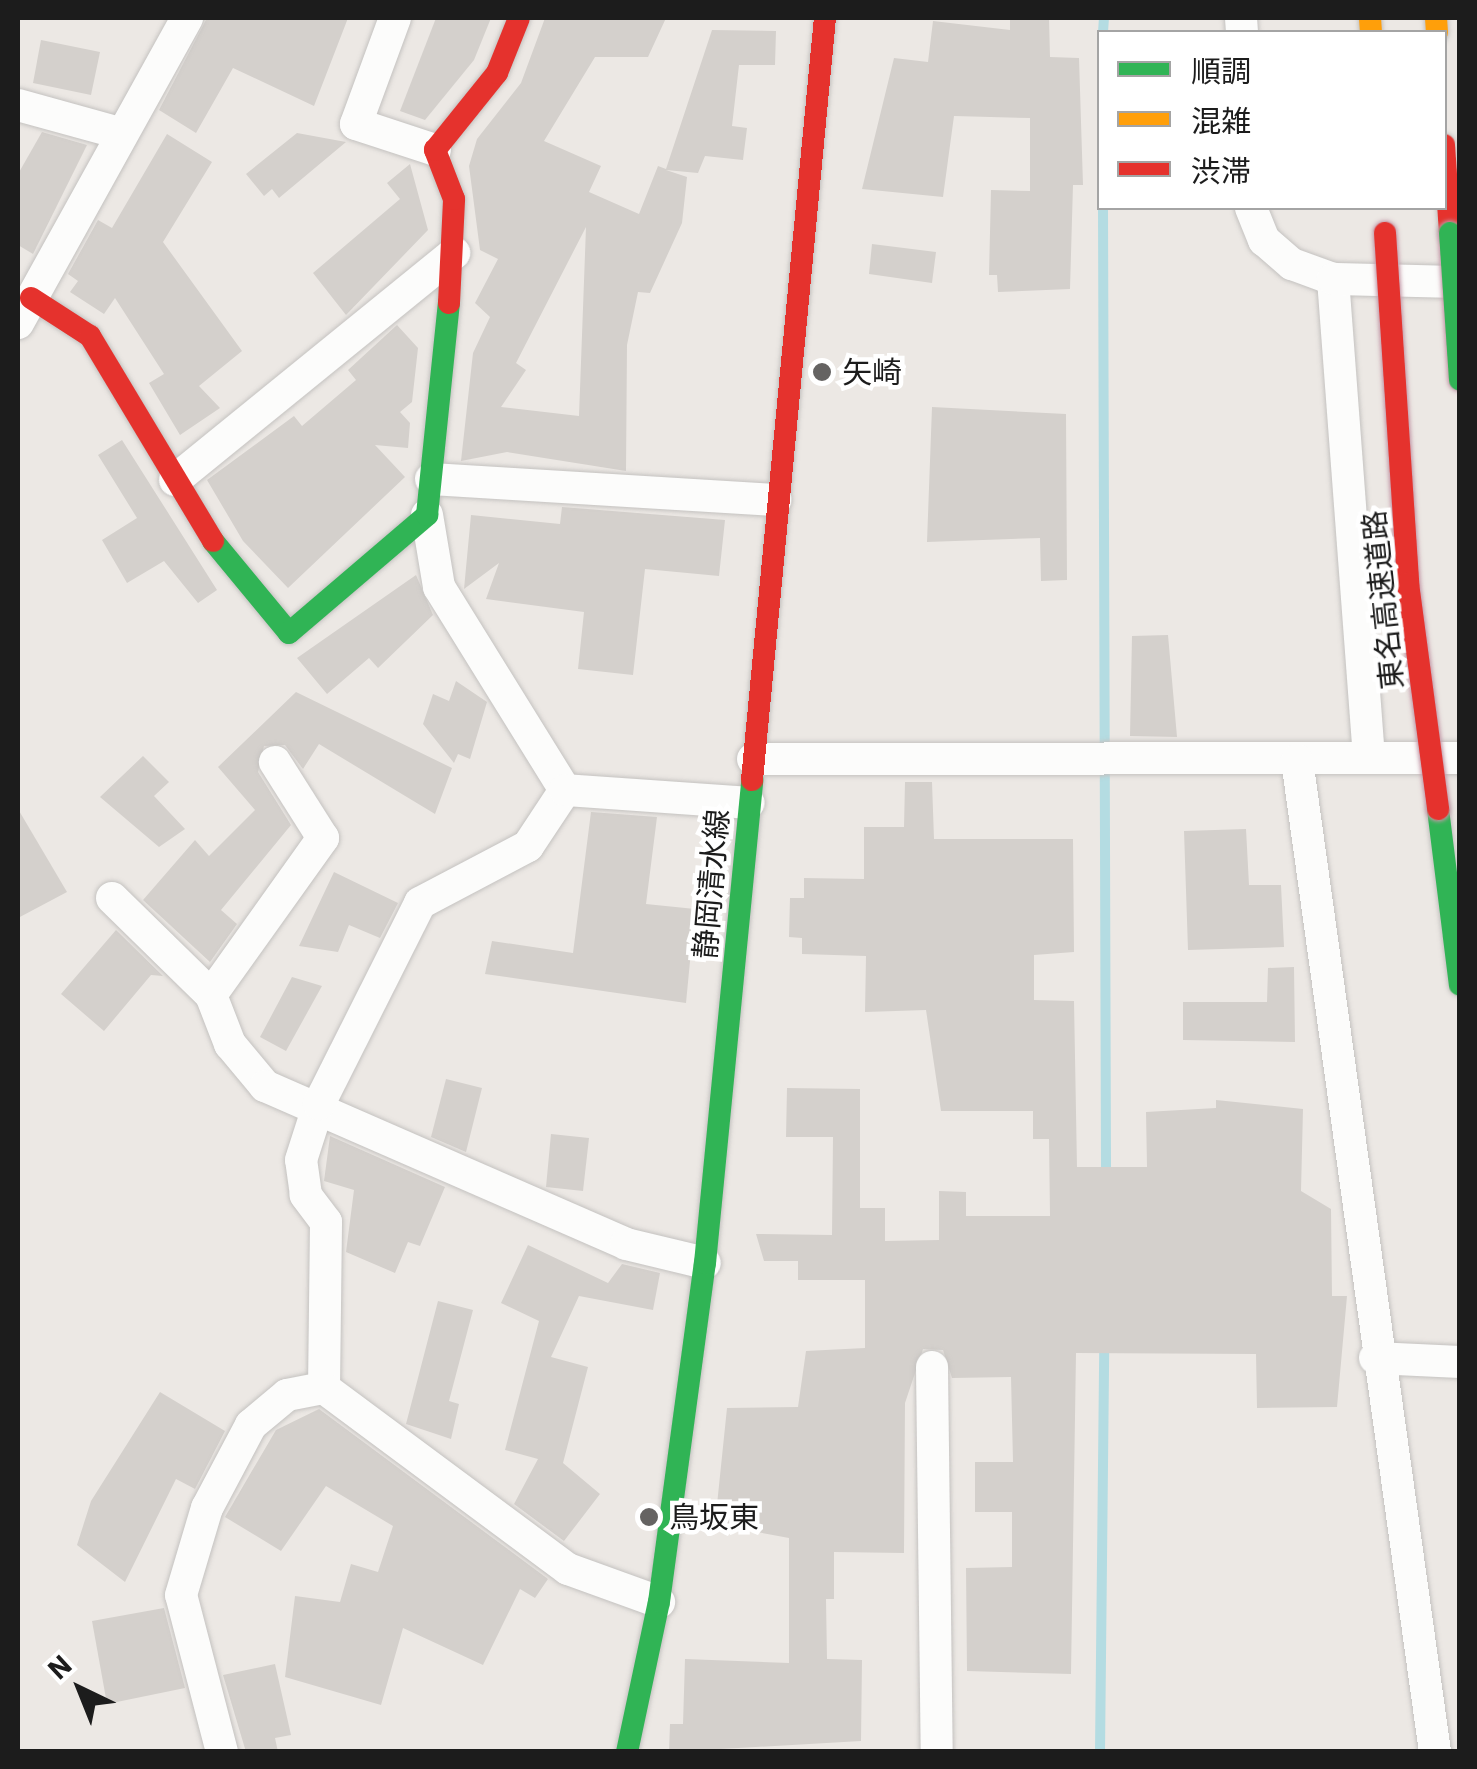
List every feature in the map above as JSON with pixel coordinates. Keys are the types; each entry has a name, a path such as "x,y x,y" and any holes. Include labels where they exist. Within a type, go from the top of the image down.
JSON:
{"main road":[{"path":"24,310 90,336 222,556 289,633 427,514 454,253 454,200 435,150 497,73 518,18"},
{"name":"静岡清水線","path":"626,1752 659,1602 705,1262 775,500 825,18"},
{"path":"1447,189 1460,380"},
{"name":"東名高速道路","path":"1383,210 1408,582 1460,986"}],"street":[{"path":"24,310 116,132 186,18"},
{"path":"395,18 356,124 435,150"},
{"path":"18,105 116,132"},
{"path":"1252,210 1278,252 1333,279 1460,282"},
{"path":"175,480 454,253"},
{"path":"1333,279 1370,756"},
{"path":"431,479 775,500"},
{"path":"427,514 439,587 565,790"},
{"path":"753,760 1460,758"},
{"path":"1297,760 1374,1358 1435,1752"},
{"path":"210,995 323,838 274,762"},
{"path":"565,790 749,804"},
{"path":"324,1388 326,1222 306,1195 301,1160 319,1104 420,903 514,857 565,790"},
{"path":"112,898 210,995 230,1044 265,1086 319,1104 626,1244 705,1262"},
{"path":"1374,1358 1460,1362"},
{"path":"932,1366 937,1752"},
{"path":"222,1752 181,1595 207,1508 251,1425 287,1394 324,1388 568,1569 659,1602"}],"building":[{"path":"207,18 348,18 314,106 233,68 196,133 159,110"},
{"path":"436,18 491,18 474,60 425,120 400,111"},
{"path":"545,18 666,18 648,57 595,57 544,141 601,166 589,192 639,214 658,166 666,169 712,30 776,31 775,65 739,65 732,126 747,128 743,160 705,156 698,173 666,170 687,177 682,223 650,293 638,292 627,345 626,471 507,452 461,461 473,353 490,317 475,303 498,259 480,250 469,166 477,139 521,83","holes":["586,227 579,416 501,407 526,370 516,363"]},
{"path":"1010,18 1049,18 1050,57 1079,58 1083,185 1073,185 1070,289 998,292 997,275 989,275 991,190 1030,191 1030,118 954,116 943,197 862,189 894,58 928,62 933,21 1010,30"},
{"path":"41,40 100,52 91,95 33,83"},
{"path":"42,132 87,145 33,254 18,245 18,174"},
{"path":"297,133 346,142 279,198 272,189 264,196 246,174"},
{"path":"167,134 212,162 163,242 242,351 199,386 220,408 180,435 149,383 164,374 115,298 104,314 70,292 78,281 68,274 98,220 112,228"},
{"path":"410,164 428,230 346,315 313,273 400,199 387,183"},
{"path":"872,244 936,252 932,283 869,274"},
{"path":"397,325 418,348 412,402 400,412 410,423 408,448 375,445 405,477 288,588 243,541 207,480 294,416 302,426 356,380 348,370"},
{"path":"932,407 1066,414 1067,580 1041,581 1040,538 927,542"},
{"path":"122,440 217,590 198,603 164,561 127,583 102,540 137,518 98,455"},
{"path":"562,507 725,520 719,576 645,569 633,675 578,669 584,612 486,599 499,563 464,589 471,515 560,524"},
{"path":"416,575 433,615 378,668 369,658 327,694 297,658"},
{"path":"1168,635 1177,737 1130,736 1132,636"},
{"path":"456,681 487,702 470,759 458,754 454,763 423,724 433,694 449,701"},
{"path":"296,692 452,768 435,814 319,744 303,769 285,745 264,746 258,772 291,825 221,910 237,924 210,962 143,900 195,840 209,856 255,810 218,767"},
{"path":"143,756 169,782 154,796 185,829 159,847 100,797"},
{"path":"905,782 932,782 934,839 1073,839 1074,952 1034,955 1034,1000 1074,1001 1077,1167 1147,1167 1146,1112 1216,1108 1216,1100 1303,1109 1301,1191 1331,1209 1332,1296 1347,1296 1337,1407 1257,1408 1256,1354 1076,1353 1071,1674 967,1671 966,1568 1012,1567 1012,1512 975,1512 975,1462 1013,1462 1011,1377 952,1378 943,1350 923,1349 905,1403 904,1553 834,1552 834,1599 826,1599 827,1659 862,1660 861,1741 669,1752 670,1724 683,1724 685,1659 789,1663 789,1538 715,1524 727,1408 798,1407 806,1351 865,1348 865,1280 798,1280 798,1261 764,1261 756,1234 832,1235 833,1137 786,1137 787,1088 860,1089 860,1208 885,1208 885,1241 939,1240 939,1191 966,1192 966,1216 1050,1216 1049,1139 1033,1139 1033,1111 941,1111 926,1010 865,1012 866,956 802,954 802,938 789,937 790,898 804,898 804,878 864,879 864,827 904,827"},
{"path":"18,809 67,892 18,918"},
{"path":"591,812 657,817 646,904 695,909 686,1003 485,974 492,941 573,953"},
{"path":"1246,829 1249,885 1281,885 1284,947 1188,950 1184,831"},
{"path":"334,872 398,903 380,938 349,925 338,952 299,946"},
{"path":"116,930 163,976 151,975 104,1031 61,994"},
{"path":"1294,967 1295,1042 1183,1040 1183,1002 1267,1002 1268,968"},
{"path":"292,977 322,986 286,1051 260,1037"},
{"path":"446,1079 482,1088 466,1152 431,1137"},
{"path":"551,1134 589,1138 583,1191 546,1187"},
{"path":"330,1136 445,1187 420,1246 408,1242 395,1273 346,1252 354,1190 324,1181"},
{"path":"528,1245 608,1283 622,1264 660,1273 653,1310 579,1296 551,1357 588,1367 563,1463 600,1494 564,1541 514,1504 538,1459 505,1450 539,1321 501,1303"},
{"path":"438,1301 473,1310 449,1401 459,1404 451,1439 406,1424"},
{"path":"160,1392 225,1431 195,1489 176,1479 125,1582 77,1545 91,1501"},
{"path":"319,1409 548,1579 535,1598 520,1589 483,1665 403,1628 381,1705 285,1677 295,1596 340,1602 351,1564 378,1572 393,1526 326,1486 281,1551 225,1517 276,1430"},
{"path":"164,1608 185,1688 107,1704 92,1621"},
{"path":"275,1664 291,1735 275,1738 278,1752 246,1752 223,1675"}],"waterway":[{"path":"1103,30 1104,18"},
{"path":"1103,210 1106,1181"},
{"path":"1100,1752 1104,1343"}],"traffic: fast":[{"path":"1450,233 1460,380"},
{"path":"213,541 289,633 427,515 449,303"},
{"path":"627,1752 659,1602 705,1263 752,780"},
{"path":"1438,809 1460,985"}],"traffic: slow":[{"path":"1370,18 1371,30"},
{"path":"1436,18 1437,30"}],"traffic: jam":[{"path":"449,303 454,199 435,150 497,73 519,18"},
{"path":"752,780 825,18"},
{"path":"1447,189 1450,233"},
{"path":"1385,233 1408,583 1438,809"},
{"path":"31,298 90,336 213,541"}],"place":[{"name":"矢崎","path":"822,372"},
{"name":"鳥坂東","path":"649,1517"}]}
